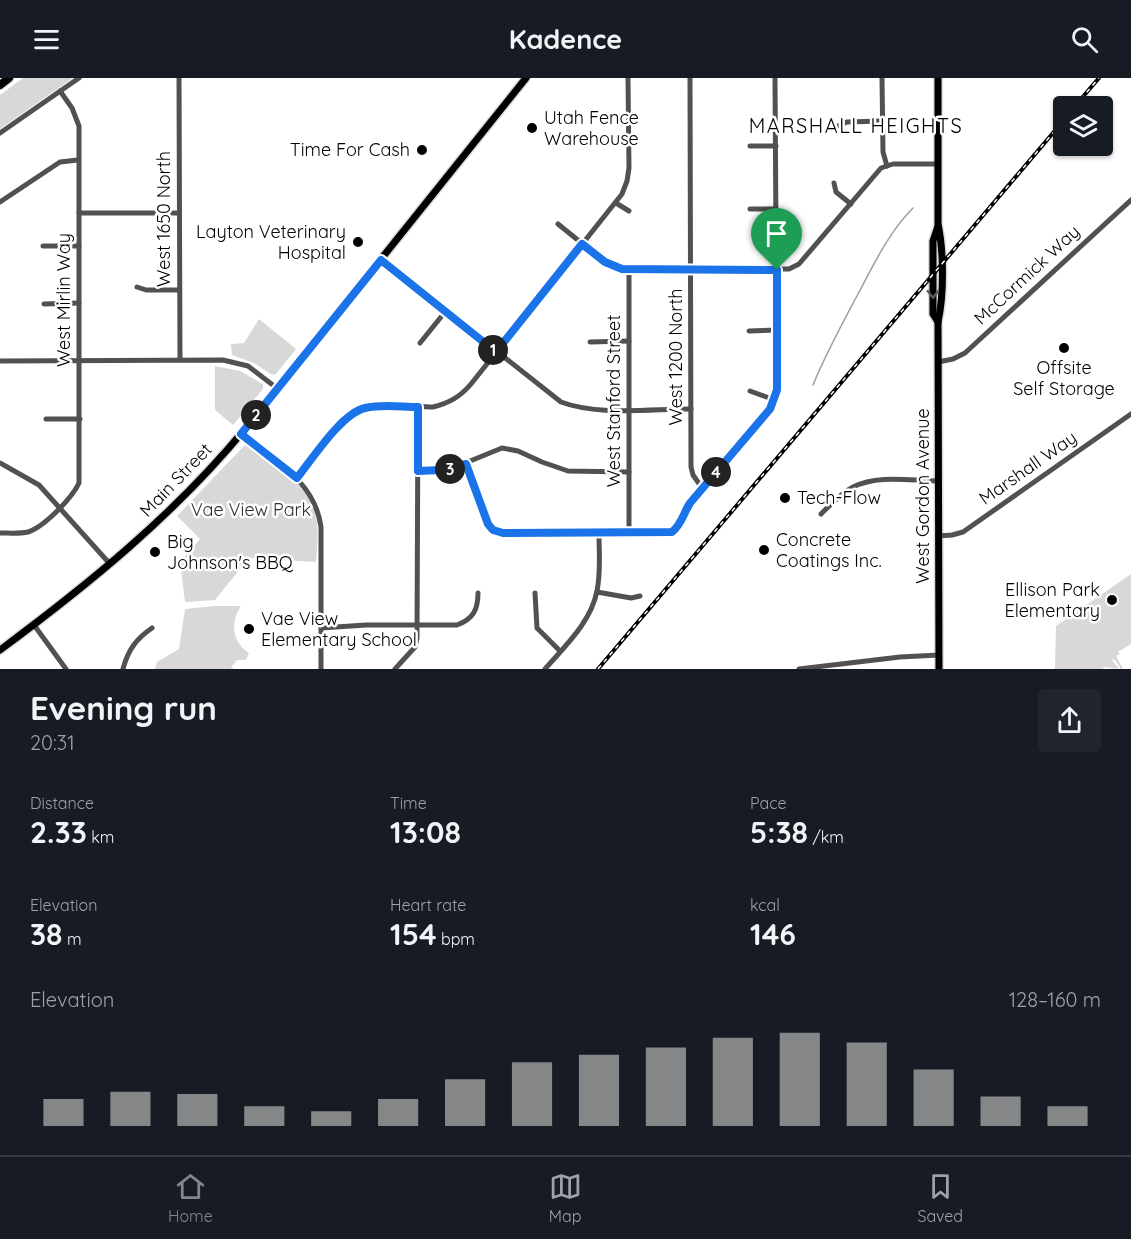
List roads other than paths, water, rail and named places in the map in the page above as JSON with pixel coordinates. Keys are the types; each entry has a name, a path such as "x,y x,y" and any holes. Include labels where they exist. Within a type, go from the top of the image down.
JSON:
{"highway":[{"path":"0,85 9,78"}],"main road":[{"name":"Main Street","path":"0,650 110,564 194,486 278,389 526,78"},
{"name":"West Gordon Avenue","path":"938,78 938,224 941,239 942,306 938,322 939,669"}],"street":[{"path":"0,133 79,78"},
{"name":"West 1650 North","path":"179,78 180,360"},
{"path":"297,478 342,422 355,412 372,407 443,405 462,394 616,203 627,181 629,168 628,78"},
{"name":"West 1200 North","path":"690,78 691,467 693,475 702,488"},
{"path":"466,464 488,524 493,530 503,533 672,532 679,527 684,512 702,488 770,409 775,400 777,390 777,270 775,78"},
{"path":"882,78 883,152 887,165"},
{"name":"West Mirlin Way","path":"0,533 28,532 36,528 74,493 79,483 77,117 60,91"},
{"path":"838,126 847,122 882,121"},
{"path":"750,146 776,146"},
{"path":"0,202 60,162 78,160"},
{"path":"558,224 613,267 629,270 789,269 799,264 877,173 887,165 938,164"},
{"path":"834,183 836,192 851,204"},
{"name":"McCormick Way","path":"938,362 953,359 964,353 1131,200"},
{"path":"616,203 629,211"},
{"path":"750,209 776,209"},
{"path":"79,213 179,213"},
{"path":"44,246 79,246"},
{"path":"381,260 561,402 576,408 592,410 691,409"},
{"name":"West Stanford Street","path":"629,270 629,533"},
{"path":"136,287 146,290 179,290"},
{"path":"44,303 79,303"},
{"path":"420,343 445,312"},
{"path":"749,330 777,330"},
{"path":"590,342 629,341"},
{"path":"0,361 223,360 248,366 278,389"},
{"path":"750,391 775,400"},
{"path":"395,669 415,647 418,626 418,407"},
{"name":"Marshall Way","path":"938,536 963,532 1131,414"},
{"path":"46,419 80,419"},
{"path":"241,434 297,478 313,497 320,517 321,669"},
{"path":"418,471 441,470 466,464 493,450 502,448 518,451 568,471 629,472"},
{"path":"0,463 39,484 110,564"},
{"path":"821,514 838,496 855,486 872,481 938,481"},
{"path":"545,669 586,618 597,592 599,534"},
{"path":"535,592 537,628 560,651"},
{"path":"597,592 631,598 640,597"},
{"path":"321,628 366,625 457,625 474,615 478,604 478,593"},
{"path":"33,625 66,669"},
{"path":"123,669 127,656 136,641 152,628"},
{"path":"799,669 849,666 900,657 939,655"}],"waterway":[{"path":"813,385 834,339 876,260 889,238 913,208"}],"railway":[{"path":"1084,96 1099,78"},
{"path":"598,669 1053,133"}],"place":[{"name":"Utah Fence Warehouse","path":"532,128"},
{"name":"Time For Cash","path":"422,150"},
{"name":"Layton Veterinary Hospital","path":"358,242"},
{"name":"Offsite Self Storage","path":"1064,348"},
{"name":"Tech-Flow","path":"785,498"},
{"name":"Concrete Coatings Inc.","path":"764,550"},
{"name":"Big Johnson's BBQ","path":"155,552"},
{"name":"Ellison Park Elementary","path":"1112,600"},
{"name":"Vae View Elementary School","path":"249,629"}],"district":[{"name":"MARSHALL HEIGHTS","path":"856,126"}],"park label":[{"name":"Vae View Park","path":"251,510"}]}
